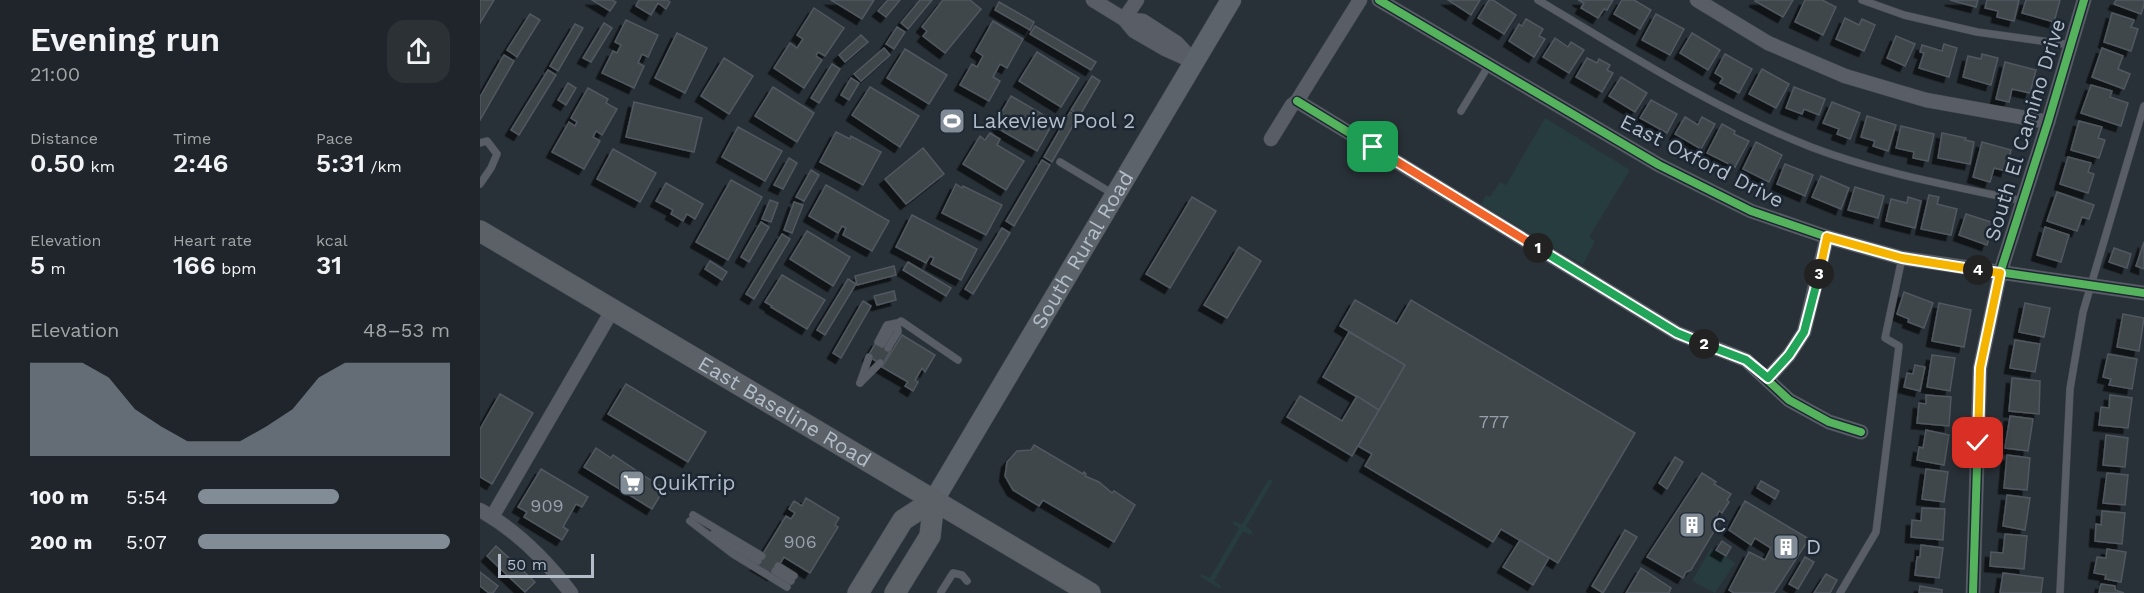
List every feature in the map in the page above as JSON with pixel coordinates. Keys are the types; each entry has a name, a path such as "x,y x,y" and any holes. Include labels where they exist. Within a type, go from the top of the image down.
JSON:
{"main road":[{"name":"South Rural Road","path":"895,593 930,536 934,500 1231,0"},
{"name":"East Baseline Road","path":"480,231 1090,593"},
{"name":"South Rural Road","path":"858,593 903,520 934,500"}],"street":[{"path":"1093,0 1124,19 1134,31 1194,62"},
{"path":"1124,19 1137,0"},
{"path":"1271,139 1360,0"},
{"name":"East Oxford Drive","path":"1379,0 1659,165 1752,211 1827,237 1902,258 2144,293"},
{"path":"1697,0 1768,43 1845,76 1926,100 2048,122"},
{"name":"South El Camino Drive","path":"1973,593 1980,368 2000,273 2084,0"},
{"path":"1297,101 1677,333 1746,360 1768,378 1789,400 1829,422 1861,432"},
{"path":"1768,378 1789,355 1804,332 1827,237"},
{"path":"571,593 545,561 486,513 613,309"}],"lane":[{"path":"1538,0 1704,98 1803,143 1866,165 1911,177 2023,201"},
{"path":"1862,0 1904,15 1977,32 2071,45"},
{"path":"1461,111 1489,64"},
{"path":"2060,593 2070,389 2082,312 2144,106"},
{"path":"480,143 487,141 497,154 480,184"},
{"path":"1060,162 1115,195"},
{"path":"1842,592 1876,532 1899,346 1885,338 1902,258"},
{"path":"897,323 898,332 883,345 886,325 901,321 958,360"},
{"path":"860,383 874,360 860,383"},
{"path":"760,559 691,518 733,554 790,581 777,569"},
{"path":"941,592 953,573 962,575 967,581"}],"green space":[{"path":"1545,118 1630,170 1589,237 1595,241 1583,265 1481,204 1486,195 1490,197 1500,182 1506,185"},
{"path":"1269,479 1273,481 1246,526 1253,532 1250,535 1243,531 1214,581 1221,586 1219,588 1201,577 1201,574 1210,578 1239,528 1233,524 1233,521 1242,524"},
{"path":"1711,548 1735,563 1715,593 1692,581"}],"building":[{"path":"480,0 494,0 480,23"},
{"path":"592,0 612,0 616,2 610,11"},
{"path":"639,0 667,0 670,2 666,9 658,3 651,15 636,6"},
{"path":"831,0 874,0 862,19"},
{"path":"888,0 900,0 886,17 878,11"},
{"path":"920,0 932,0 908,29 901,23"},
{"path":"943,0 970,0 981,9 945,53 923,36 927,31 922,27"},
{"path":"1448,0 1480,0 1471,15"},
{"path":"1489,0 1493,0 1516,15 1504,34 1478,18"},
{"path":"1578,0 1613,0 1598,18 1581,8 1584,3"},
{"path":"1622,0 1634,0 1651,10 1640,29 1614,14"},
{"path":"1756,0 1793,0 1783,17"},
{"path":"1805,0 1822,0 1836,7 1823,35 1795,22"},
{"path":"1950,0 1978,0 1976,7"},
{"path":"1987,0 2019,0 2014,21 1997,17 1998,11 1985,8"},
{"path":"2026,0 2060,0 2054,22 2022,13"},
{"path":"2116,0 2144,0 2141,14 2114,4"},
{"path":"999,2 1034,22 1030,30 995,10"},
{"path":"814,8 844,28 825,56 818,52 816,56 822,60 804,88 774,68 790,43 797,48 803,39 797,35"},
{"path":"2112,13 2134,20 2131,27 2138,29 2131,51 2104,42"},
{"path":"530,14 540,20 517,57 507,50"},
{"path":"1656,14 1684,29 1670,55 1642,40"},
{"path":"1845,18 1859,25 1862,19 1875,25 1864,51 1836,39"},
{"path":"1526,19 1543,29 1539,36 1545,39 1534,57 1509,41 1519,24 1522,26"},
{"path":"626,20 658,35 648,57 642,54 638,63 644,66 634,88 602,73 613,51 617,53 621,45 615,42"},
{"path":"993,21 1023,39 1007,68 1000,64 993,77 1000,81 989,101 960,85 972,64 977,67 983,56 976,51"},
{"path":"604,23 612,28 591,62 583,58"},
{"path":"575,24 583,28 558,71 550,66"},
{"path":"1035,26 1096,62 1091,70 1030,34"},
{"path":"897,27 905,32 894,49 886,44"},
{"path":"677,33 707,48 685,93 655,78"},
{"path":"1692,33 1720,50 1708,70 1680,53"},
{"path":"861,35 868,42 845,62 839,55"},
{"path":"1896,36 1915,44 1905,66 1887,58"},
{"path":"1555,38 1568,47 1571,42 1584,50 1569,73 1543,57"},
{"path":"1944,44 1957,48 1949,77 1919,68 1924,53 1920,52 1922,45 1942,51"},
{"path":"884,48 890,55 861,81 854,74"},
{"path":"2102,48 2123,56 2118,69 2130,74 2124,89 2092,77"},
{"path":"905,49 947,75 929,104 887,78"},
{"path":"1037,52 1079,78 1061,107 1019,81"},
{"path":"1725,54 1752,69 1739,93 1720,83 1723,78 1715,73"},
{"path":"1982,54 1998,58 1991,85 1963,77 1968,56 1981,59"},
{"path":"504,55 514,61 480,120 480,97"},
{"path":"724,58 753,76 729,114 701,96"},
{"path":"1587,58 1597,63 1599,59 1610,65 1607,70 1613,73 1602,92 1576,77"},
{"path":"2005,62 2036,70 2030,93 2012,89 2009,102 1996,99"},
{"path":"832,64 840,69 819,103 811,98"},
{"path":"1762,69 1789,84 1776,108 1749,94"},
{"path":"548,70 556,75 519,135 511,130"},
{"path":"1092,76 1100,81 1080,115 1071,110"},
{"path":"1621,77 1647,93 1635,112 1609,96"},
{"path":"851,78 859,83 849,100 841,95"},
{"path":"568,83 576,88 566,105 558,100"},
{"path":"2091,85 2112,91 2110,97 2128,103 2121,126 2081,113"},
{"path":"773,87 814,113 797,142 755,116"},
{"path":"870,87 919,116 900,147 852,115"},
{"path":"1794,87 1825,99 1819,115 1804,109 1802,114 1786,108"},
{"path":"588,88 608,99 606,103 617,109 602,135 596,131 593,137 600,141 584,169 552,152 569,122 575,126 577,122 571,118"},
{"path":"1011,96 1054,121 1037,151 999,129 1001,127 995,124"},
{"path":"1651,100 1677,114 1667,133 1640,118"},
{"path":"634,102 702,118 694,152 626,137"},
{"path":"1832,102 1860,113 1850,139 1837,134 1839,129 1823,123"},
{"path":"1070,112 1078,117 1052,162 1044,157"},
{"path":"1867,116 1896,125 1888,151 1873,146 1875,141 1861,137"},
{"path":"1685,117 1698,125 1702,117 1715,124 1701,149 1675,134"},
{"path":"2079,121 2102,127 2098,138 2105,140 2099,158 2071,150"},
{"path":"1722,124 1735,131 1734,134 1749,141 1735,167 1707,153"},
{"path":"1901,126 1934,134 1928,161 1913,158 1914,152 1896,148"},
{"path":"738,127 782,151 765,181 722,157"},
{"path":"836,132 850,139 851,136 881,152 863,185 820,162"},
{"path":"990,133 1000,139 997,145 1024,161 1006,190 963,164 980,136 985,140"},
{"path":"1942,133 1974,142 1970,164 1938,158"},
{"path":"1756,142 1782,155 1769,182 1743,169"},
{"path":"1982,142 2011,150 2006,171 1994,168 1990,182 1973,177"},
{"path":"923,148 944,174 906,204 885,179"},
{"path":"613,149 656,173 640,202 597,179"},
{"path":"2068,157 2091,163 2088,172 2094,174 2088,193 2060,184"},
{"path":"789,158 797,163 783,189 774,185"},
{"path":"1042,160 1050,165 1014,226 1006,221"},
{"path":"1785,164 1813,175 1805,196 1777,184"},
{"path":"811,170 819,175 804,201 796,197"},
{"path":"1821,176 1849,188 1841,209 1812,197"},
{"path":"731,180 762,197 728,260 696,242"},
{"path":"666,183 703,204 695,219 687,214 683,221 671,214 673,210 656,201"},
{"path":"956,184 1002,205 986,235 942,213"},
{"path":"826,185 889,221 872,251 843,235 846,228 842,226 838,233 809,216"},
{"path":"1855,187 1884,196 1878,218 1848,210"},
{"path":"2057,192 2094,205 2089,219 2082,217 2077,231 2047,221"},
{"path":"1929,195 1939,197 1937,204 1957,209 1951,235 1921,229"},
{"path":"1192,197 1216,211 1170,288 1146,274"},
{"path":"1908,197 1921,201 1915,228 1886,221 1891,199 1907,203"},
{"path":"770,200 778,203 771,222 762,219"},
{"path":"794,202 803,205 792,233 784,230"},
{"path":"1966,214 1994,223 1987,245 1959,235"},
{"path":"912,215 977,249 961,280 931,264 934,258 930,256 926,263 896,247"},
{"path":"761,222 769,227 749,262 741,257"},
{"path":"2045,227 2069,235 2061,262 2037,255"},
{"path":"1002,228 1010,233 973,294 965,289"},
{"path":"807,231 850,257 833,286 790,259"},
{"path":"782,234 790,239 754,299 746,294"},
{"path":"2144,242 2144,269 2136,266"},
{"path":"1239,247 1261,261 1227,318 1204,305"},
{"path":"2114,248 2131,254 2127,268 2109,262"},
{"path":"710,261 727,272 722,280 705,269"},
{"path":"908,262 951,288 946,296 903,270"},
{"path":"894,266 896,275 857,285 855,276"},
{"path":"782,275 825,300 807,329 765,302"},
{"path":"848,279 856,284 825,335 817,330"},
{"path":"894,291 896,300 877,305 874,296"},
{"path":"1904,292 1933,303 1924,328 1908,322 1909,319 1897,314"},
{"path":"1355,300 1397,324 1411,300 1635,433 1558,563 1501,529 1493,542 1365,466 1372,454 1358,446 1405,365 1340,326"},
{"path":"863,301 871,306 841,358 833,353"},
{"path":"1939,303 1971,310 1964,347 1932,341"},
{"path":"2025,303 2050,308 2044,337 2019,332"},
{"path":"2123,314 2144,318 2139,351 2117,347"},
{"path":"1349,332 1405,365 1379,410 1323,377"},
{"path":"902,335 935,355 925,372 922,368 915,380 918,382 913,391 905,386 908,382 882,367"},
{"path":"2015,340 2040,344 2035,372 2010,368"},
{"path":"877,341 891,350 882,365 868,356"},
{"path":"2108,354 2137,359 2132,389 2109,385 2111,379 2103,377"},
{"path":"1932,355 1955,358 1950,391 1927,387"},
{"path":"1915,365 1925,367 1920,391 1904,387 1907,373 1913,374"},
{"path":"2012,378 2040,381 2039,414 2009,411"},
{"name":"QuikTrip","path":"626,384 706,432 688,462 608,414"},
{"path":"500,394 533,413 492,484 480,477 480,429"},
{"path":"1926,395 1951,397 1949,426 1917,423 1919,403 1926,404"},
{"path":"2110,395 2132,398 2128,428 2099,425 2101,407 2109,408"},
{"path":"1300,396 1342,421 1357,396 1379,410 1352,456 1287,417"},
{"path":"2010,416 2033,419 2028,451 2005,448"},
{"path":"1926,430 1949,435 1944,465 1917,460 1919,447 1923,448"},
{"path":"2106,435 2128,438 2125,467 2103,465"},
{"path":"1034,445 1083,474 1084,472 1085,476 1099,482 1112,493 1114,491 1135,505 1114,542 1043,500 1039,506 1013,490 1005,476 1007,462 1017,451 1031,450"},
{"name":"QuikTrip","path":"596,448 611,458 613,455 664,489 652,509 584,467"},
{"path":"2007,455 2030,458 2027,490 2004,488"},
{"path":"1675,457 1683,462 1667,489 1659,483"},
{"path":"541,469 588,497 582,507 576,504 563,527 568,530 562,540 524,517 527,512 518,507"},
{"path":"1926,469 1948,472 1944,502 1922,499"},
{"name":"C","path":"1702,473 1716,482 1714,484 1731,494 1727,500 1729,502 1722,513 1719,511 1715,520 1718,523 1716,528 1691,570 1686,572 1683,578 1647,557"},
{"path":"2107,473 2128,475 2125,505 2103,503"},
{"path":"1761,481 1779,491 1775,499 1757,488"},
{"path":"2007,495 2030,498 2025,530 2003,526"},
{"path":"806,498 839,518 835,525 838,527 810,573 784,557 773,575 756,565 786,516 791,519 795,513 789,509 794,501 802,506"},
{"name":"D","path":"1745,501 1809,539 1774,593 1734,593 1729,590 1749,552 1765,560 1771,548 1755,538 1751,545 1729,530"},
{"path":"1922,508 1945,509 1943,540 1911,537 1912,520 1921,521"},
{"path":"2102,511 2125,513 2122,544 2095,541 2096,524 2101,525"},
{"path":"1625,530 1637,537 1603,593 1592,586"},
{"path":"2005,534 2027,536 2024,569 1990,566 1991,552 2003,553"},
{"path":"1520,540 1549,558 1533,585 1503,567"},
{"path":"1722,541 1731,547 1726,556 1716,550"},
{"path":"1921,545 1943,548 1939,578 1915,575"},
{"path":"496,546 535,582 525,592 487,556"},
{"path":"2107,549 2126,552 2121,582 2105,579 2106,575 2094,573 2097,557 2106,558"},
{"path":"1805,557 1814,562 1798,589 1789,584"},
{"path":"1641,568 1671,588 1669,593 1626,593"},
{"path":"480,572 498,586 493,593 489,593 480,586"},
{"path":"2003,573 2043,578 2041,593 2000,593"},
{"path":"1826,574 1837,580 1830,593 1814,593"},
{"path":"2101,584 2115,586 2115,590 2124,593 2099,593"},
{"path":"1920,586 1942,590 1942,593 1919,593"}],"cycle path":[{"path":"1379,0 1659,165 1751,211 1827,237 1902,258 2144,293"},
{"path":"1973,593 1980,368 2000,273 2084,0"},
{"path":"1297,101 1677,333 1746,360 1789,400 1829,422 1861,432"}],"place":[{"name":"Lakeview Pool 2","path":"952,121"},
{"name":"QuikTrip","path":"632,483"},
{"name":"C","path":"1692,525"},
{"name":"D","path":"1786,547"}],"route":[{"path":"1373,147 1677,333 1746,360 1768,378 1789,355 1804,332 1827,237 1902,258 2000,273 1980,368 1978,443"}]}
